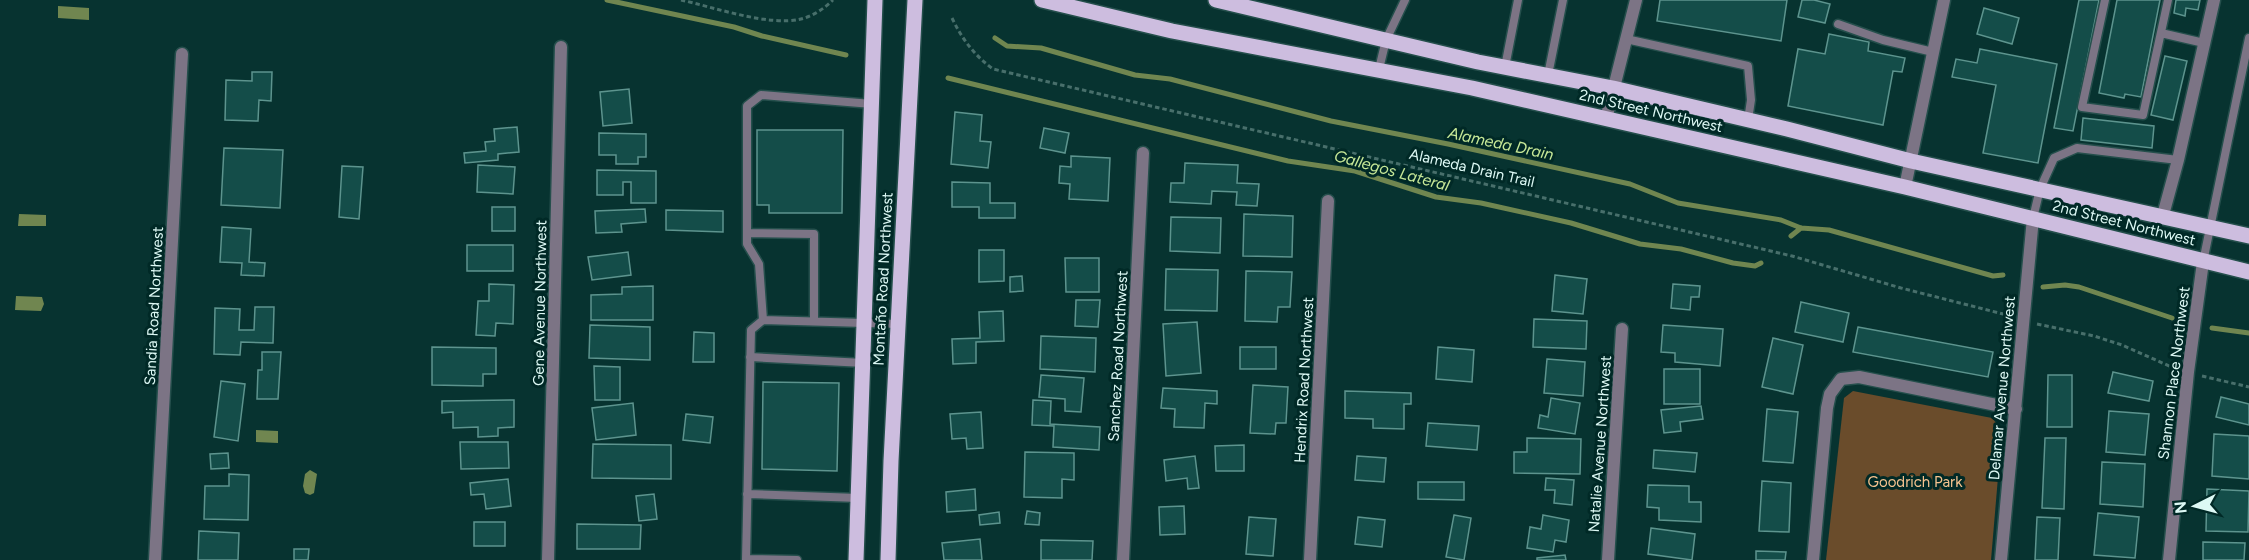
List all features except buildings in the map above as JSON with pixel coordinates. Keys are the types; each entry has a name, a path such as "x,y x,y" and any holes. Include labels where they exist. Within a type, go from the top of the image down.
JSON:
{"main road":[{"name":"Montaño Road Northwest","path":"856,560 866,322 874,0"},
{"name":"Montaño Road Northwest","path":"888,560 915,0"},
{"name":"2nd Street Northwest","path":"1042,0 1172,31 1378,69 1606,119 1905,187 2249,272"},
{"name":"2nd Street Northwest","path":"1216,0 1504,67 1613,88 1911,161 2163,215 2249,236"}],"street":[{"path":"1606,119 1636,0"},
{"path":"1905,187 1944,0"},
{"path":"2163,215 2178,160 2214,0"},
{"name":"Gene Avenue Northwest","path":"548,560 561,47"},
{"name":"Sandia Road Northwest","path":"155,560 182,54"},
{"name":"Sanchez Road Northwest","path":"1123,560 1143,153"},
{"name":"Hendrix Road Northwest","path":"1310,560 1328,201"},
{"name":"Delamar Avenue Northwest","path":"2001,560 2033,218"},
{"name":"Shannon Place Northwest","path":"2169,560 2188,372 2203,262"},
{"name":"Natalie Avenue Northwest","path":"1608,560 1622,329"},
{"path":"1813,560 1827,408 1830,394 1841,379 1859,377 2016,409"}],"lane":[{"path":"1378,69 1386,40 1405,0"},
{"path":"1504,67 1518,0"},
{"path":"1548,75 1563,0"},
{"path":"2105,0 2082,107 2143,115 2168,0"},
{"path":"1838,24 1884,40 1933,52"},
{"path":"2161,33 2204,43"},
{"path":"2203,262 2249,38"},
{"path":"1626,39 1748,66 1751,100 1748,120"},
{"path":"763,320 759,264 747,244 747,106 761,95 872,104"},
{"path":"2033,218 2040,189 2054,159 2078,148 2178,160"},
{"path":"747,232 814,234 814,321"},
{"path":"797,560 746,559 751,330 763,320 898,324"},
{"path":"750,357 864,363"},
{"path":"747,494 858,498"}],"path":[{"path":"681,0 781,21 802,19 825,8 833,0"},
{"name":"Alameda Drain Trail","path":"952,18 972,51 993,69 1792,256 1901,288 2008,315"},
{"path":"2038,324 2094,336 2122,345 2173,369"},
{"path":"2202,376 2249,387"}],"green space":[{"name":"Goodrich Park","path":"1853,391 1992,418 2002,430 1991,560 1826,560 1844,398"}],"shaded area":[{"path":"58,6 89,8 89,20 58,18"},
{"path":"19,214 46,215 46,226 18,226"},
{"path":"16,296 42,297 44,304 41,311 15,310"},
{"path":"256,430 278,431 278,443 256,442"},
{"path":"310,470 317,474 314,493 310,495 305,493 303,486 305,474"}],"waterway":[{"name":"Gallegos Lateral","path":"607,0 734,27 762,36 846,55"},
{"name":"Alameda Drain","path":"995,38 1007,46 1041,48 1135,75 1170,79 1331,121 1630,184 1678,203 1781,220 1801,228 1829,230 1993,276 2003,275"},
{"name":"Gallegos Lateral","path":"948,78 1288,161 1355,171 1436,197 1481,203 1571,223 1640,244 1681,249 1733,263 1755,266 1761,263"},
{"name":"Gallegos Lateral","path":"1791,236 1801,228"},
{"name":"Alameda Drain","path":"2043,287 2065,285 2079,287 2172,318"},
{"name":"Alameda Drain","path":"2212,328 2249,333"}]}
